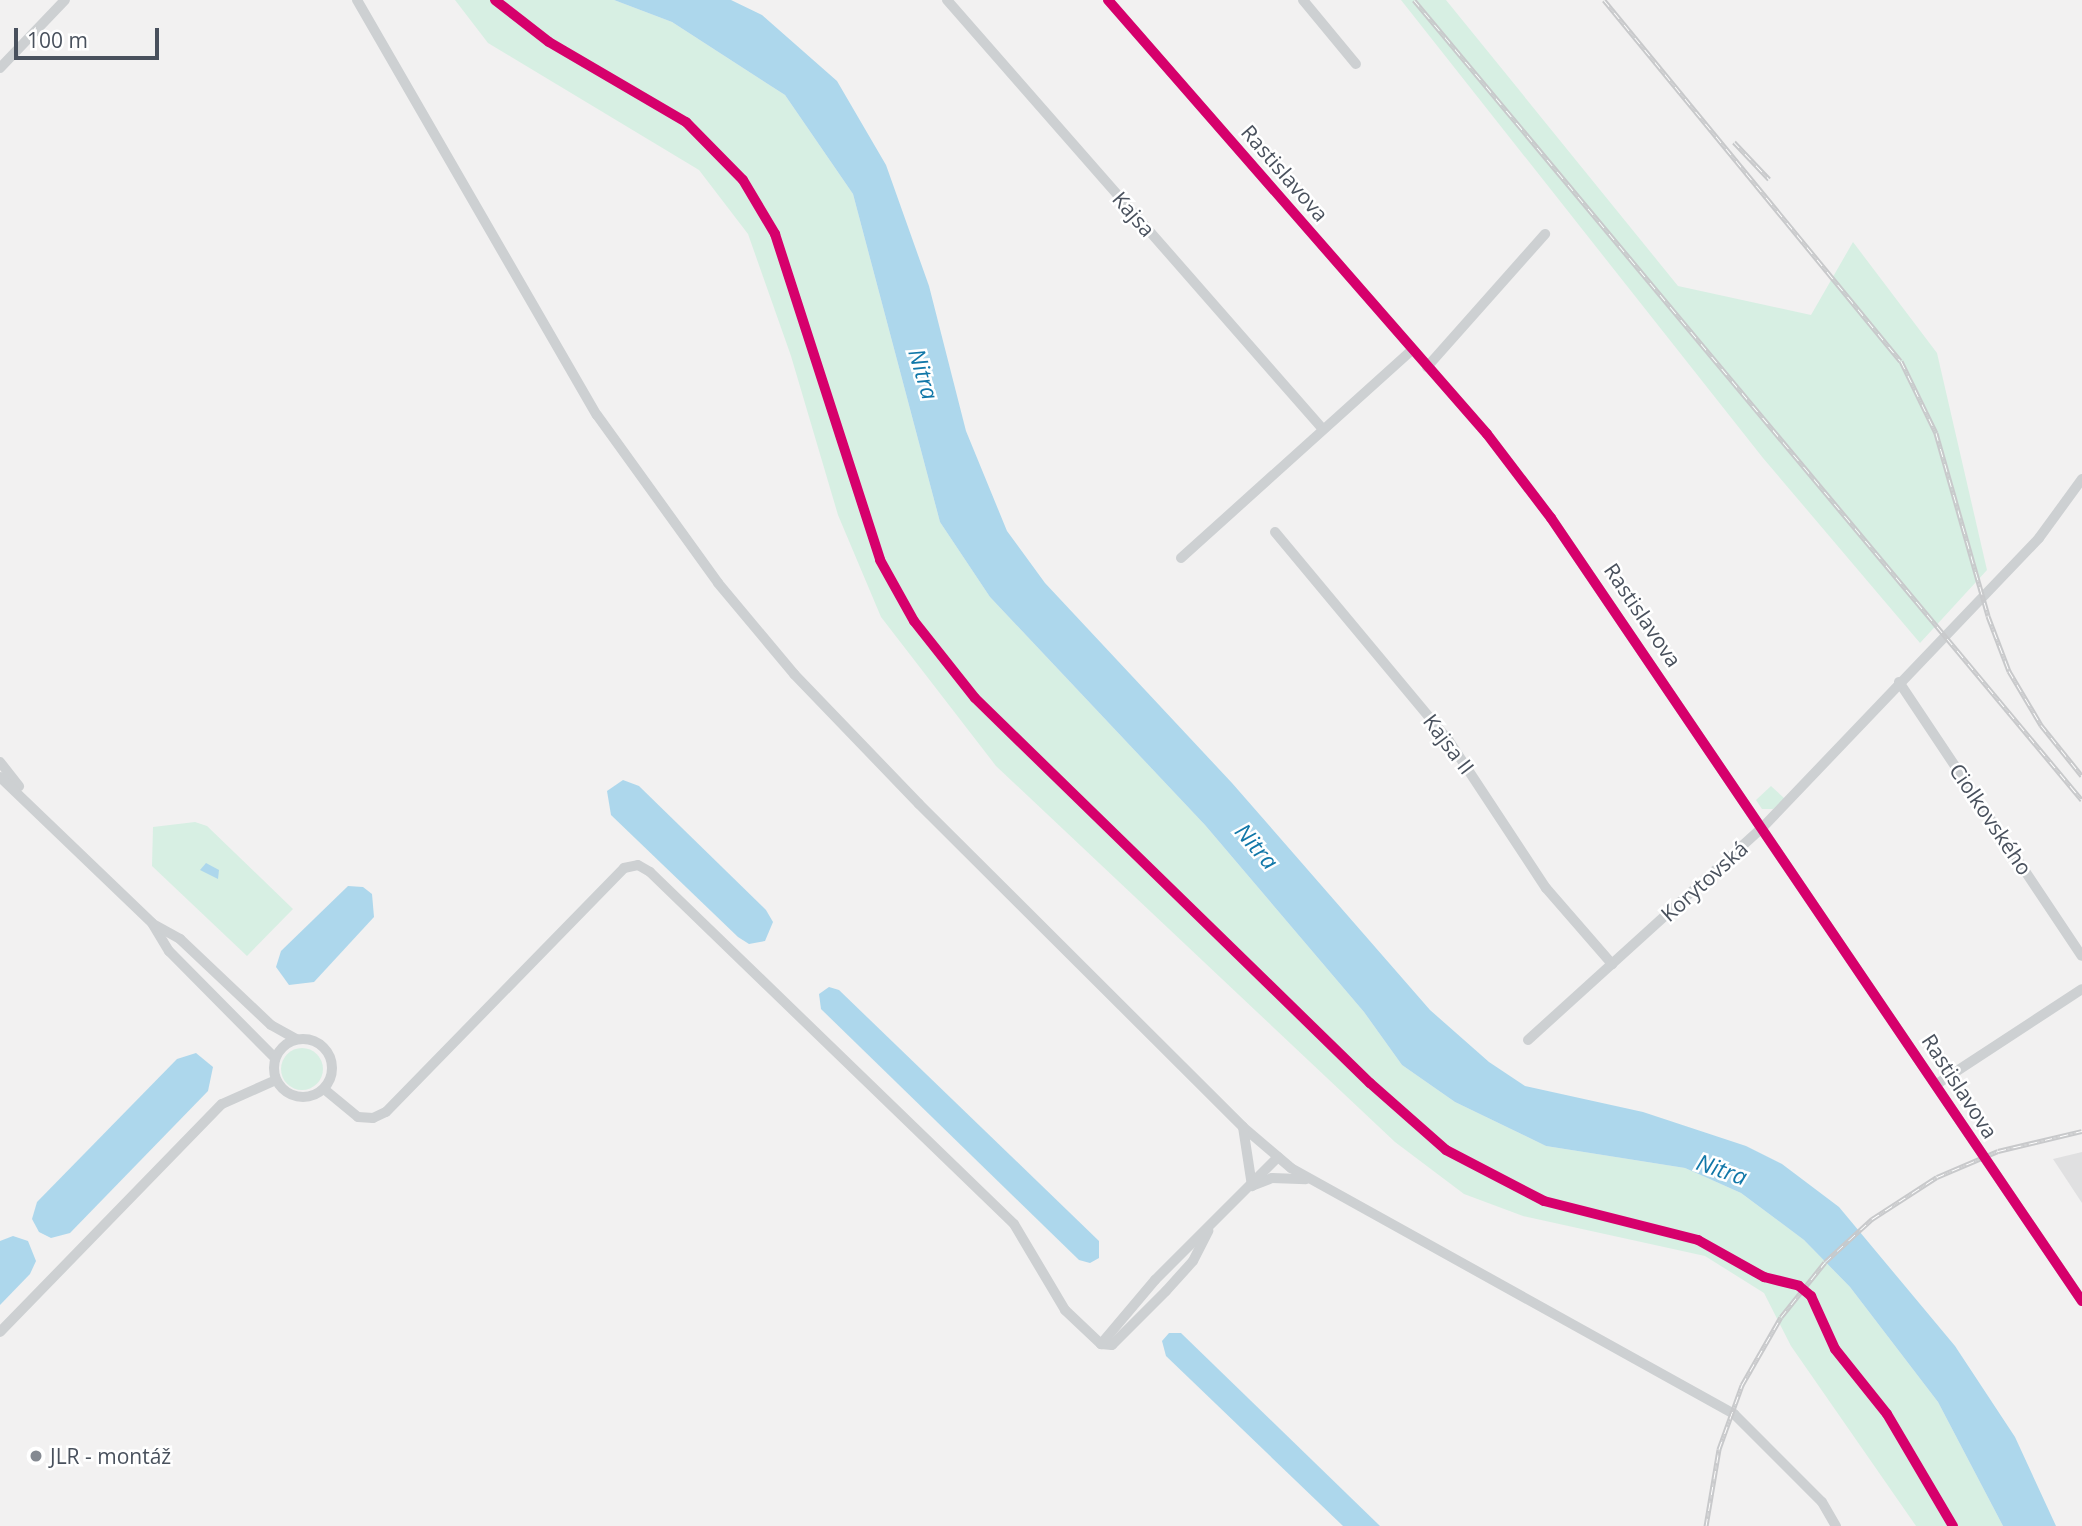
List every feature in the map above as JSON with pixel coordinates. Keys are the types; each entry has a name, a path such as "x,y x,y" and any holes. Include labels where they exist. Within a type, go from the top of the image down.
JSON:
{"street":[{"path":"0,68 65,0"},
{"path":"357,0 561,358 718,583 794,674 919,804 1243,1127 1278,1157 1306,1179 1734,1414 1822,1502 1836,1526"},
{"name":"Kajsa","path":"947,0 1321,427"},
{"name":"Rastislavova","path":"1108,0 1487,434 1551,518 2082,1301"},
{"path":"1303,0 1356,64"},
{"path":"1427,367 1545,234"},
{"path":"1181,558 1321,427 1412,349"},
{"name":"Korytovská","path":"1528,1040 1762,828 2039,538 2082,480"},
{"name":"Kajsa II","path":"1275,532 1449,741 1546,888 1612,964"},
{"name":"Ciolkovského","path":"1899,682 2082,956"},
{"path":"0,762 37,811"},
{"path":"0,777 152,923 169,951 275,1058 276,1080 282,1089 303,1097 324,1089 333,1066 330,1054 309,1039 296,1039 271,1025 180,939 152,923"},
{"path":"324,1089 358,1117 373,1118 386,1112 624,868 638,865 660,881 1014,1224 1065,1310 1101,1343 1112,1345 1166,1291 1193,1261 1208,1231"},
{"path":"1937,1084 2082,989"},
{"path":"275,1058 296,1039"},
{"path":"0,1332 222,1104 276,1080"},
{"path":"1243,1127 1251,1186"},
{"path":"1101,1343 1155,1279 1208,1231 1278,1157"},
{"path":"1251,1186 1272,1178 1306,1179"}],"shaded area":[{"path":"2082,1152 2082,1203 2053,1159"}],"green space":[{"path":"455,0 614,0 672,22 785,95 853,194 940,522 990,597 1205,825 1364,1012 1402,1065 1455,1102 1546,1146 1685,1168 1741,1193 1804,1240 1850,1287 1938,1402 2003,1526 1916,1526 1791,1346 1764,1293 1705,1256 1523,1216 1464,1194 1395,1142 996,766 881,617 838,515 791,356 748,234 699,170 488,43"},
{"path":"1401,0 1446,0 1678,286 1811,315 1853,242 1937,353 1987,570 1920,643 1763,458"},
{"path":"1771,786 1785,799 1773,809 1762,809 1756,800"},
{"path":"195,822 207,826 293,909 247,956 152,866 153,827"},
{"path":"302,1048 317,1054 323,1069 317,1084 302,1090 287,1084 281,1069 287,1054"}],"water":[{"name":"Nitra","path":"614,0 731,0 762,15 837,81 886,165 929,286 966,431 1007,531 1045,583 1232,783 1430,1010 1489,1062 1525,1086 1643,1112 1746,1146 1782,1164 1839,1207 1955,1346 2015,1437 2056,1526 2003,1526 1938,1402 1850,1287 1804,1240 1741,1193 1685,1168 1546,1146 1455,1102 1402,1065 1364,1012 1205,825 990,597 940,522 853,194 785,95 672,22"},
{"path":"623,780 639,786 766,910 773,922 765,941 749,944 738,937 611,815 607,791"},
{"path":"206,863 219,870 218,879 200,870"},
{"path":"348,886 363,887 372,894 374,917 314,982 289,985 276,967 281,951"},
{"path":"829,987 839,990 1099,1241 1099,1258 1090,1263 1079,1260 821,1009 819,994"},
{"path":"196,1053 213,1067 208,1091 70,1233 51,1238 39,1232 32,1219 37,1202 177,1059"},
{"path":"13,1236 28,1241 36,1261 30,1274 0,1305 0,1241"},
{"path":"1169,1333 1181,1333 1380,1526 1343,1526 1166,1356 1162,1341"}],"railway":[{"path":"1414,0 2082,800"},
{"path":"1604,0 1901,361 1936,433 1988,616 2009,671 2041,725 2082,776"},
{"path":"1734,142 1769,179"},
{"path":"1706,1526 1719,1449 1742,1385 1781,1317 1825,1262 1872,1219 1937,1177 1998,1151 2082,1131"}],"cycle path":[{"path":"495,0 549,42 686,122 743,180 775,234 880,560 914,621 975,698 1370,1083 1446,1150 1544,1201 1698,1240 1764,1277 1799,1286 1811,1296 1835,1349 1887,1414 1953,1526"},
{"path":"1108,0 1487,434 1551,518 2082,1301"}],"place":[{"name":"JLR - montáž","path":"36,1456"}]}
